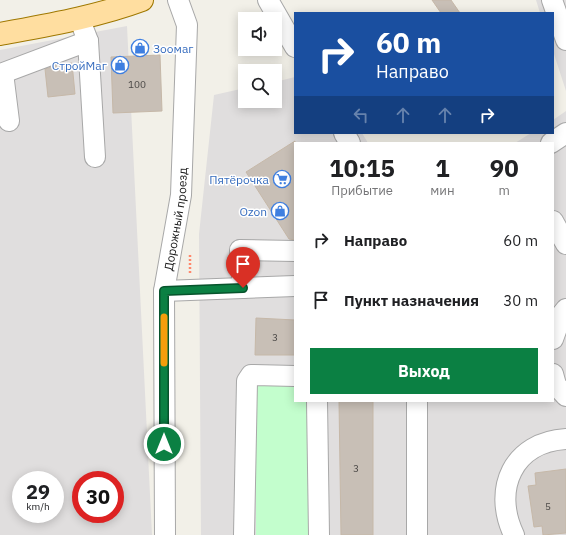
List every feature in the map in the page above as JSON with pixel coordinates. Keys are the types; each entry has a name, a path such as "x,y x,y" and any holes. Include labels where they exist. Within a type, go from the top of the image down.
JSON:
{"main road":[{"path":"0,34 79,19 108,6 142,0"}],"street":[{"name":"Дорожный проезд","path":"164,535 164,291 181,195 187,25 178,0"},
{"path":"268,0 294,45"},
{"path":"552,0 565,37"},
{"path":"79,19 88,41 96,157"},
{"path":"9,121 3,73 88,41"},
{"path":"552,142 566,133"},
{"path":"554,223 566,244"},
{"path":"243,288 240,250 294,251"},
{"path":"164,291 294,286"},
{"path":"554,336 562,314 566,309"},
{"path":"244,535 247,381 251,375 294,376"},
{"path":"554,378 556,385 566,396"},
{"path":"317,402 320,535"},
{"path":"417,402 417,535"},
{"path":"514,535 506,520 504,501 508,477 519,460 534,447 554,439 566,439"}],"shaded area":[{"path":"536,0 566,0 566,91 554,54 554,12 540,12"},
{"path":"127,26 152,535 0,535 0,50"},
{"path":"294,77 294,134 363,134 367,142 294,142 294,402 554,402 554,142 517,142 529,134 554,134 554,119 566,111 566,535 201,535 199,234 214,95 238,90 238,108 282,108 282,80"}],"green space":[{"path":"256,383 294,384 294,402 309,402 308,535 256,535"}],"building":[{"path":"432,0 451,0 459,12 440,12"},
{"path":"160,55 162,111 113,113 111,57"},
{"path":"72,63 75,94 48,97 45,69"},
{"path":"295,141 294,240 289,239 246,172"},
{"path":"256,318 294,320 294,355 255,355"},
{"path":"339,402 373,402 373,535 341,535"},
{"path":"566,469 566,533 543,535 542,526 534,527 528,486 536,485 535,473"}],"slow traffic":[{"path":"164,317 164,363"}],"place":[{"name":"Зоомаг","path":"140,48"},
{"name":"СтройМаг","path":"120,65"},
{"name":"Пятёрочка","path":"282,179"},
{"name":"Ozon","path":"280,211"}],"route":[{"path":"164,444 164,291 243,288"}]}
